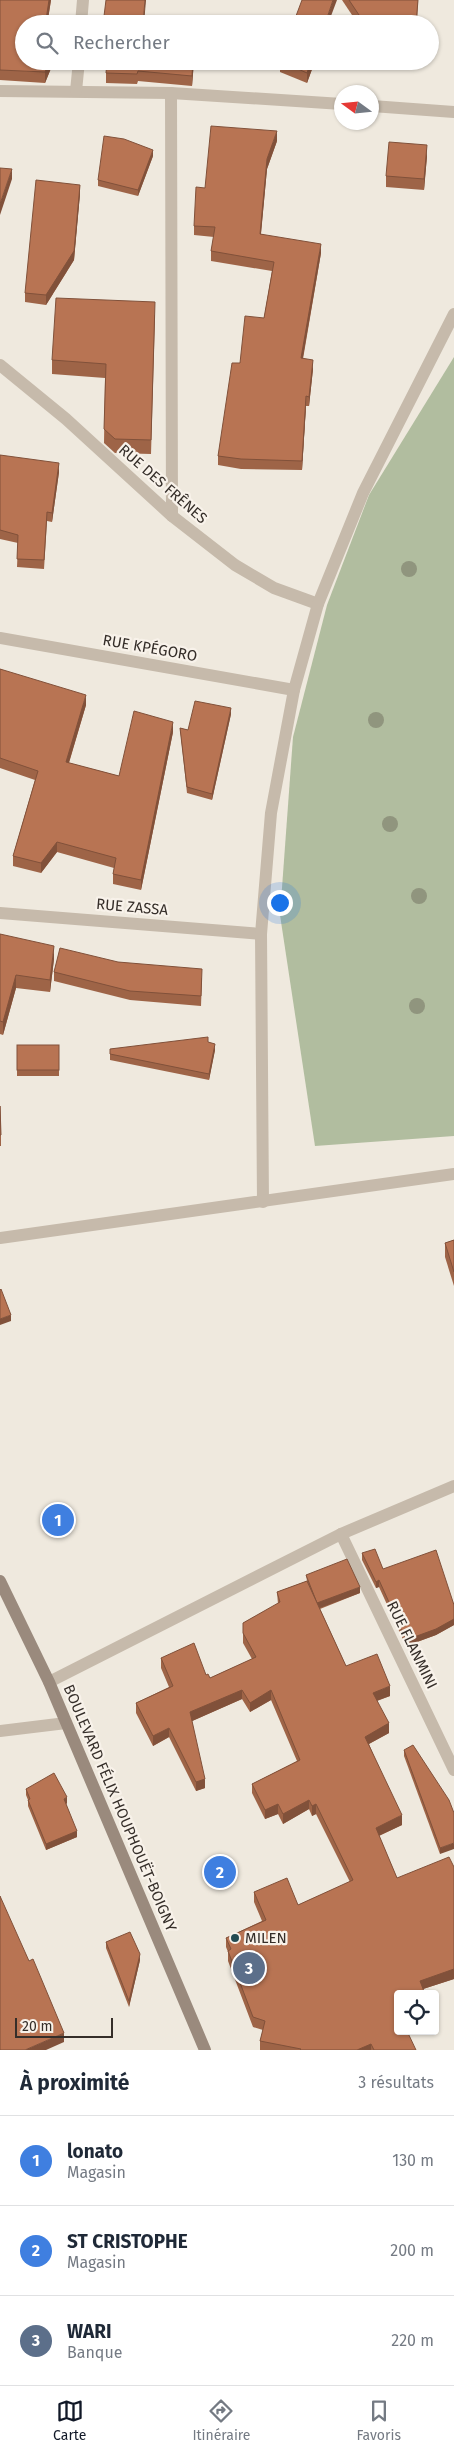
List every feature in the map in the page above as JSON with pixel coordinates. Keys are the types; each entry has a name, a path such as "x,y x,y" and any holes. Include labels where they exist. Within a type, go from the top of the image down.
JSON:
{"street":[{"path":"82,15 83,0"},
{"path":"76,91 77,70"},
{"path":"0,91 171,93 334,103"},
{"path":"171,93 172,516"},
{"path":"379,107 454,112"},
{"path":"263,1202 261,934 271,813 294,690 318,604 363,493 454,314"},
{"name":"RUE DES FRÊNES","path":"0,365 66,419 172,516 234,565 274,588 318,604"},
{"name":"RUE KPÉGORO","path":"0,638 294,690"},
{"name":"RUE ZASSA","path":"0,913 261,934"},
{"path":"0,1238 454,1174"},
{"path":"49,1682 341,1534 454,1486"},
{"name":"RUE FLANMINI","path":"341,1534 454,1770"},
{"name":"BOULEVARD FÉLIX HOUPHOUËT-BOIGNY","path":"0,1581 49,1682 205,2050"},
{"path":"0,1731 66,1723"}],"green space":[{"path":"454,357 454,1136 315,1146 280,915 293,737 327,605 369,495"}],"building":[{"path":"0,0 49,0 47,15 15,15 15,70 46,70 45,72 0,70"},
{"path":"106,0 145,0 144,15 104,15"},
{"path":"302,0 333,0 328,15 296,15"},
{"path":"349,0 418,0 417,15 359,15"},
{"path":"106,70 192,70 192,76 138,71 137,74 106,73"},
{"path":"211,126 277,131 267,159 260,234 321,244 301,358 313,360 309,397 306,396 302,461 241,459 218,456 232,363 240,363 245,316 264,318 274,262 211,251 215,227 194,226 196,187 205,188"},
{"path":"104,136 124,139 153,150 138,190 98,180"},
{"path":"389,142 427,145 424,179 386,176"},
{"path":"0,168 12,169 0,204"},
{"path":"36,180 80,185 74,251 46,295 25,293"},
{"path":"56,298 155,302 151,440 115,439 104,429 106,364 52,360"},
{"path":"0,455 59,463 52,513 47,512 44,560 17,559 18,535 0,530"},
{"path":"0,669 86,695 66,762 119,776 134,711 173,722 141,880 113,874 116,858 57,842 41,863 13,856 38,771 0,758"},
{"path":"195,701 231,708 212,794 187,787 180,728 188,730"},
{"path":"0,934 54,946 50,980 16,975 3,1022 0,1021"},
{"path":"60,948 118,962 202,969 201,996 130,991 54,972"},
{"path":"208,1037 208,1042 215,1044 209,1074 110,1054 110,1049"},
{"path":"17,1045 59,1045 59,1070 17,1070"},
{"path":"454,1240 454,1272 445,1243"},
{"path":"0,1290 11,1315 0,1319"},
{"path":"375,1549 383,1569 436,1550 454,1605 454,1619 436,1629 406,1640 379,1580 376,1582 362,1553"},
{"path":"347,1559 360,1587 317,1603 306,1575"},
{"path":"307,1581 346,1666 377,1654 390,1686 373,1693 389,1723 365,1737 402,1815 376,1828 397,1878 449,1857 454,1867 454,1969 420,1981 423,1990 394,1990 394,2035 409,2035 416,2050 374,2050 371,2044 357,2050 300,2050 260,2041 265,2021 253,2017 228,1951 231,1949 226,1938 266,1920 254,1892 287,1878 298,1905 353,1880 316,1804 312,1806 309,1800 283,1814 278,1804 265,1810 252,1784 300,1760 271,1690 250,1703 242,1690 190,1712 205,1779 196,1782 169,1728 153,1736 136,1703 173,1686 161,1658 194,1643 206,1675 208,1674 210,1678 256,1657 243,1633 243,1623 280,1602 277,1592"},
{"path":"413,1745 449,1800 454,1813 454,1843 440,1848 404,1750"},
{"path":"54,1773 67,1797 64,1799 77,1831 46,1844 28,1800 30,1799 26,1789"},
{"path":"0,1896 29,1961 33,1959 64,2033 25,2050 0,2050"},
{"path":"130,1932 140,1954 129,2001 106,1942"}],"place":[{"name":"lonato","path":"58,1520"},
{"name":"ST CRISTOPHE","path":"220,1872"},
{"name":"MILEN","path":"235,1938"},
{"name":"WARI","path":"249,1968"}]}
